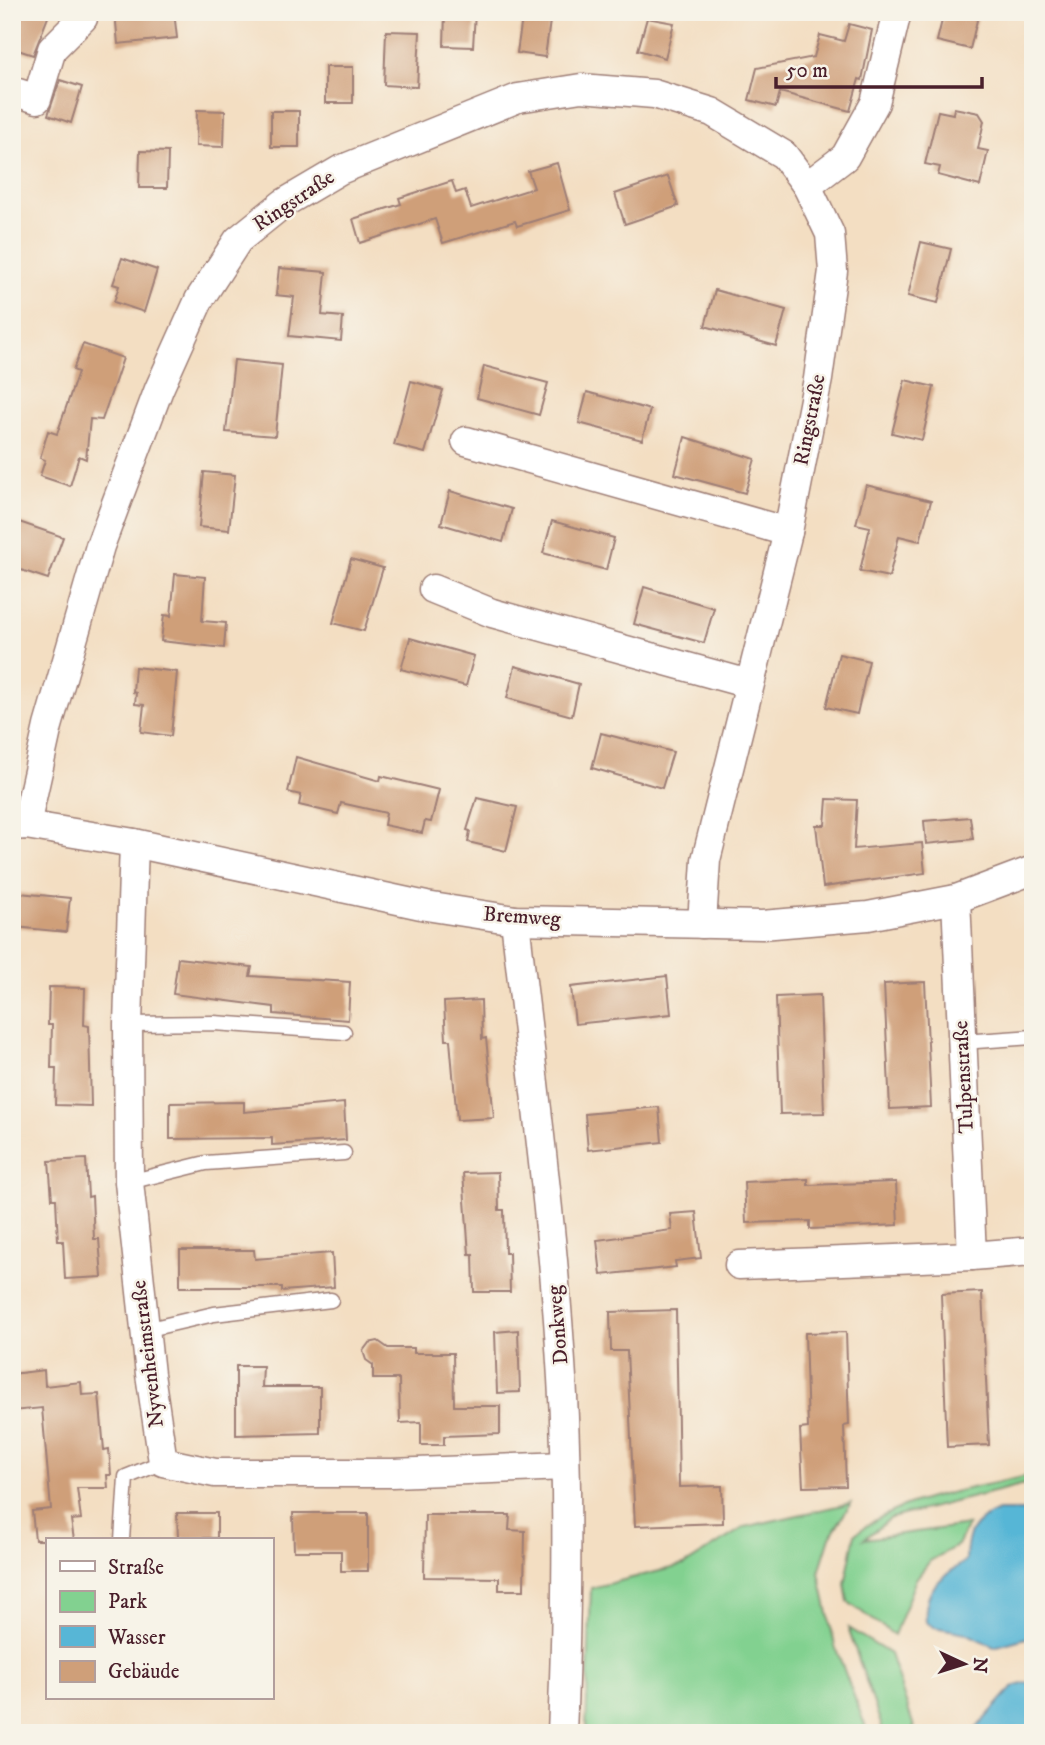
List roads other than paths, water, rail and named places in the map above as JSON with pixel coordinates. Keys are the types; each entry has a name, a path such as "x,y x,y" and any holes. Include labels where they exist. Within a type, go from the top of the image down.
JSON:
{"street":[{"path":"12,91 37,99 52,49 83,18 82,12"},
{"path":"807,186 845,157 875,103 897,12"},
{"name":"Ringstraße","path":"19,826 105,533 164,378 200,300 238,240 284,203 340,170 519,98 582,88 654,94 712,112 784,155 807,186 830,234 832,271 818,379 788,532 706,860 702,924"},
{"path":"466,441 788,532"},
{"path":"433,589 492,613 749,684"},
{"name":"Bremweg","path":"19,826 134,843 426,906 515,920 762,925 868,916 956,899 1033,870"},
{"name":"Nyvenheimstraße","path":"134,843 128,1024 128,1182 163,1462"},
{"name":"Tulpenstraße","path":"956,899 972,1256"},
{"name":"Donkweg","path":"515,920 549,1221 562,1379 565,1466 565,1660 562,1733"},
{"path":"740,1265 1033,1251"},
{"path":"163,1462 215,1473 392,1473 565,1466"}],"lane":[{"path":"128,1024 214,1023 344,1032"},
{"path":"962,1042 1033,1037"},
{"path":"128,1182 206,1163 344,1153"},
{"path":"145,1331 214,1314 331,1300"},
{"path":"122,1538 126,1477 163,1462"}],"water":[{"path":"998,1511 1033,1511 1033,1636 994,1647 966,1633 934,1627 926,1622 926,1611 927,1601 935,1586 966,1561 967,1543 972,1530 982,1520"},
{"path":"1033,1681 1033,1733 972,1733 1013,1687"}]}
